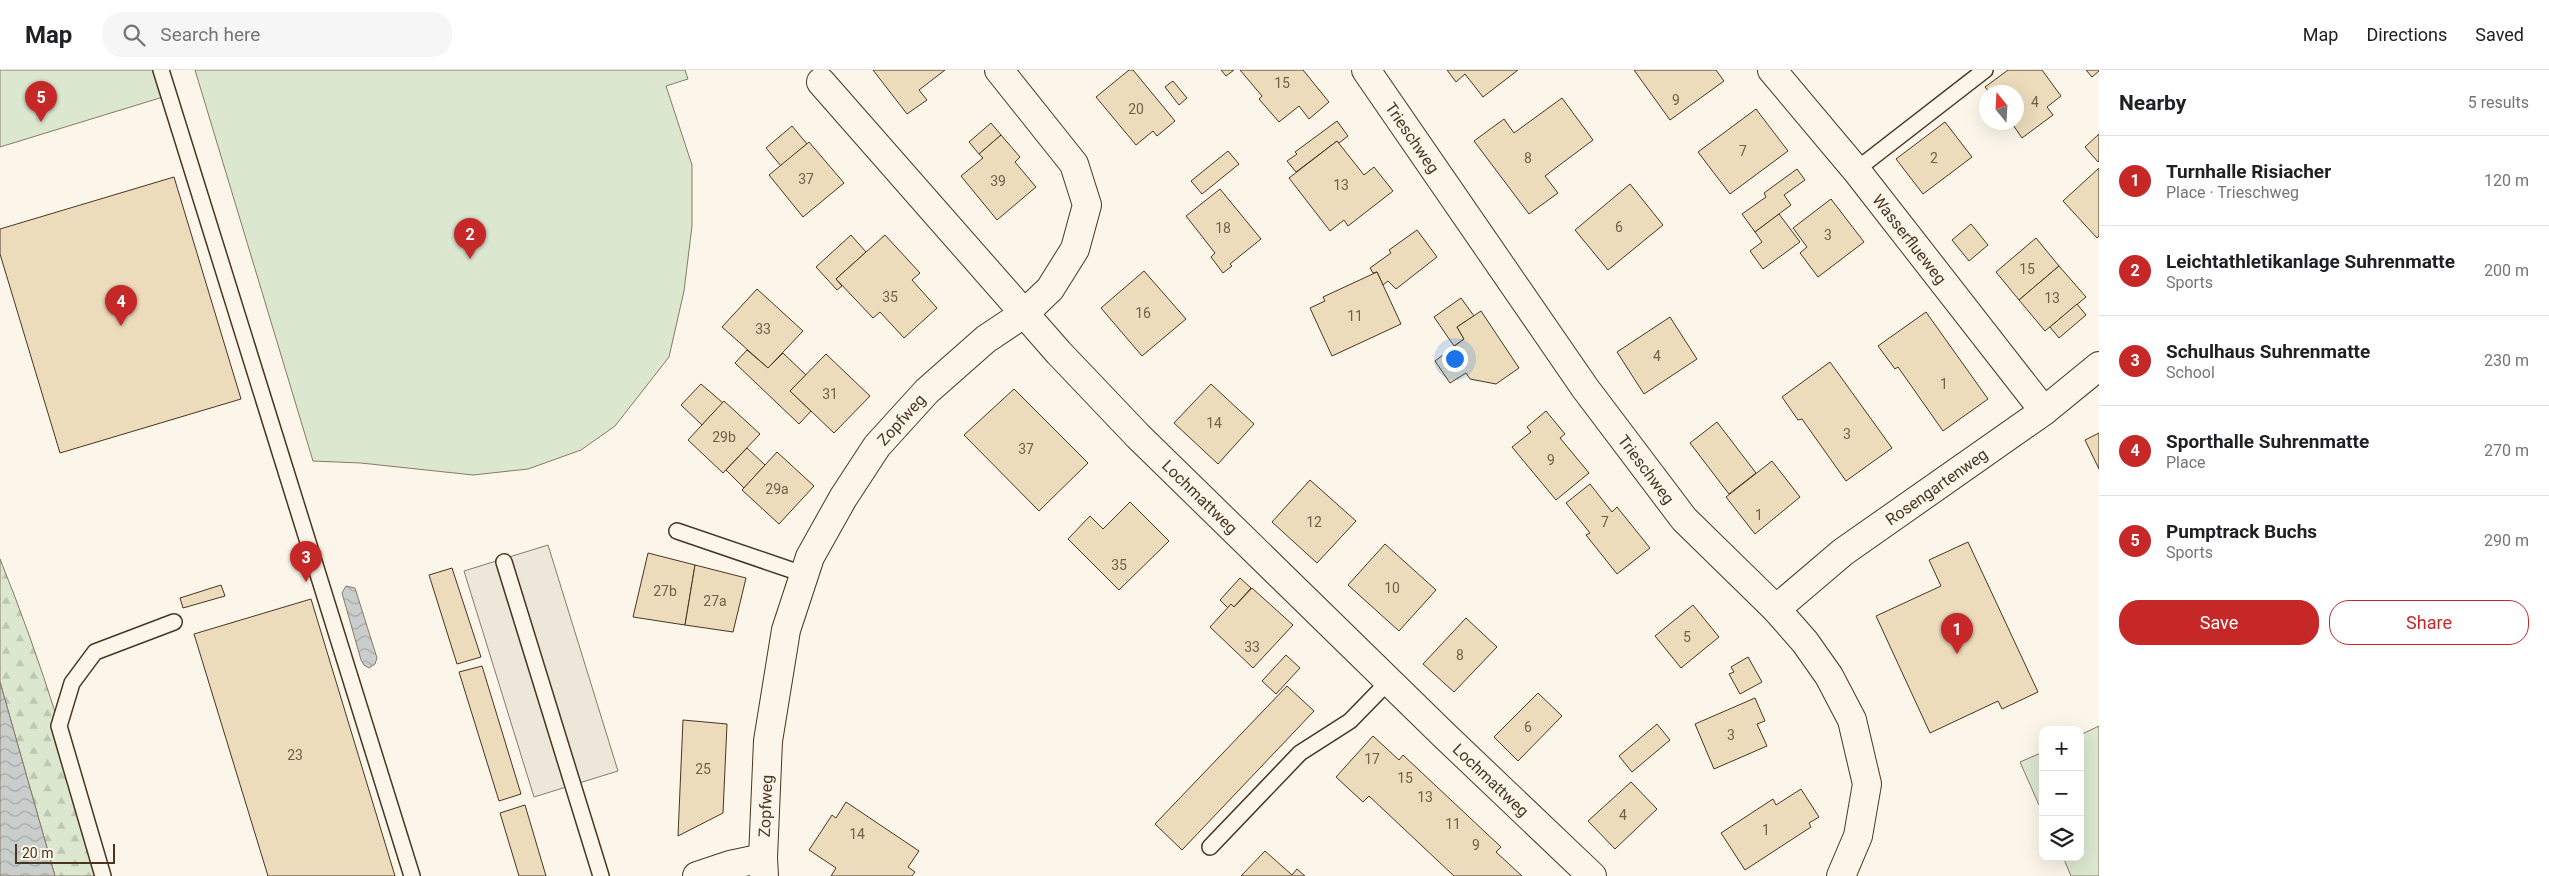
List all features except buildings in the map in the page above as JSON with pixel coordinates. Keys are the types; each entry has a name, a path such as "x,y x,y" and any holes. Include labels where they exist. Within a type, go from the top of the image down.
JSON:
{"street":[{"path":"821,82 1025,313 1050,289 1075,249 1087,205 1074,164 999,70"},
{"name":"Trieschweg","path":"1366,70 1585,388 1684,519 1776,609 1806,642 1829,676 1852,720 1867,784 1858,836 1841,876"},
{"name":"Wasserflueweg","path":"1772,70 1856,170 2044,411"},
{"name":"Zopfweg","path":"697,876 730,865 764,867 768,741 786,630 803,574 843,498 877,446 927,391 986,339 1025,313"},
{"name":"Lochmattweg","path":"1025,313 1059,353 1138,436 1388,682 1592,876"},
{"name":"Rosengartenweg","path":"1776,609 1843,552 2044,411 2099,366"}],"lane":[{"path":"161,70 412,876"},
{"path":"1856,170 1985,70"},
{"path":"677,531 803,574"},
{"path":"504,562 602,876"},
{"path":"103,876 59,726 72,683 95,652 174,622"},
{"path":"1210,847 1300,753 1350,721 1388,682"}],"green space":[{"path":"0,70 155,70 163,97 0,147"},
{"path":"195,70 685,70 688,79 666,86 692,165 692,226 684,291 669,357 615,426 581,450 528,469 473,475 361,463 313,461"},
{"path":"0,559 30,637 56,716 103,876 55,876 0,682"},
{"path":"2099,726 2099,876 2071,876 2065,861 2084,861 2084,733"},
{"path":"2039,754 2039,805 2020,762"}],"shaded area":[{"path":"548,545 618,771 534,797 464,571"}],"water":[{"path":"346,586 355,588 377,658 375,664 369,668 361,660 342,593"},
{"path":"0,682 55,876 0,876"}],"place":[{"name":"Pumptrack Buchs","path":"41,122"},
{"name":"Leichtathletikanlage Suhrenmatte","path":"470,259"},
{"name":"Sporthalle Suhrenmatte","path":"121,326"},
{"name":"Schulhaus Suhrenmatte","path":"306,582"},
{"name":"Turnhalle Risiacher","path":"1957,654"}]}
